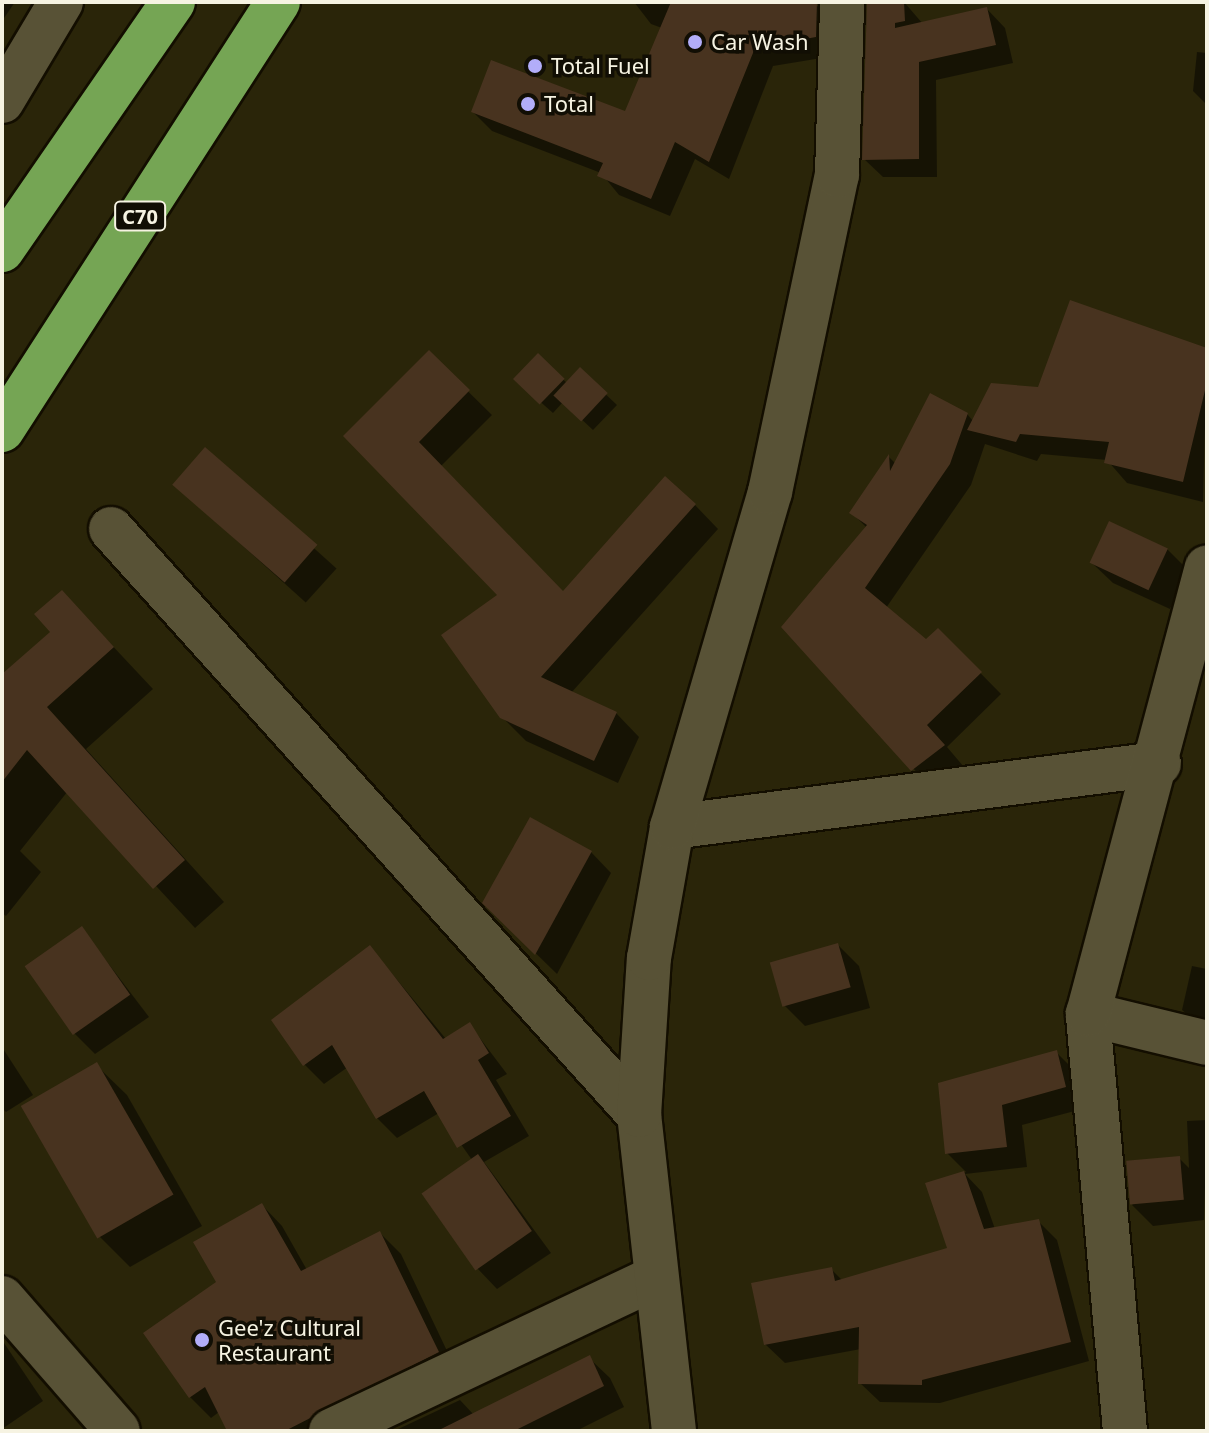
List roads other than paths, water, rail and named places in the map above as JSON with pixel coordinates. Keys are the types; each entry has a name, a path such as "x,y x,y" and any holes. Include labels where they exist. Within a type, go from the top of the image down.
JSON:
{"highway":[{"path":"2,250 173,2"},
{"name":"C70","path":"2,430 278,2"}],"street":[{"path":"2,101 61,2"},
{"path":"674,1431 653,1279 639,1115 649,958 672,827 770,492 837,175 842,2"},
{"path":"111,529 639,1115"},
{"path":"1125,1431 1088,1014 1159,764 1207,568"},
{"path":"672,827 1159,764"},
{"path":"1088,1014 1207,1043"},
{"path":"331,1431 653,1279"},
{"path":"2,1298 118,1431"}],"place":[{"name":"Car Wash","path":"695,42"},
{"name":"Total Fuel","path":"535,66"},
{"name":"Total","path":"528,104"},
{"name":"Gee'z Cultural Restaurant","path":"202,1340"}]}
